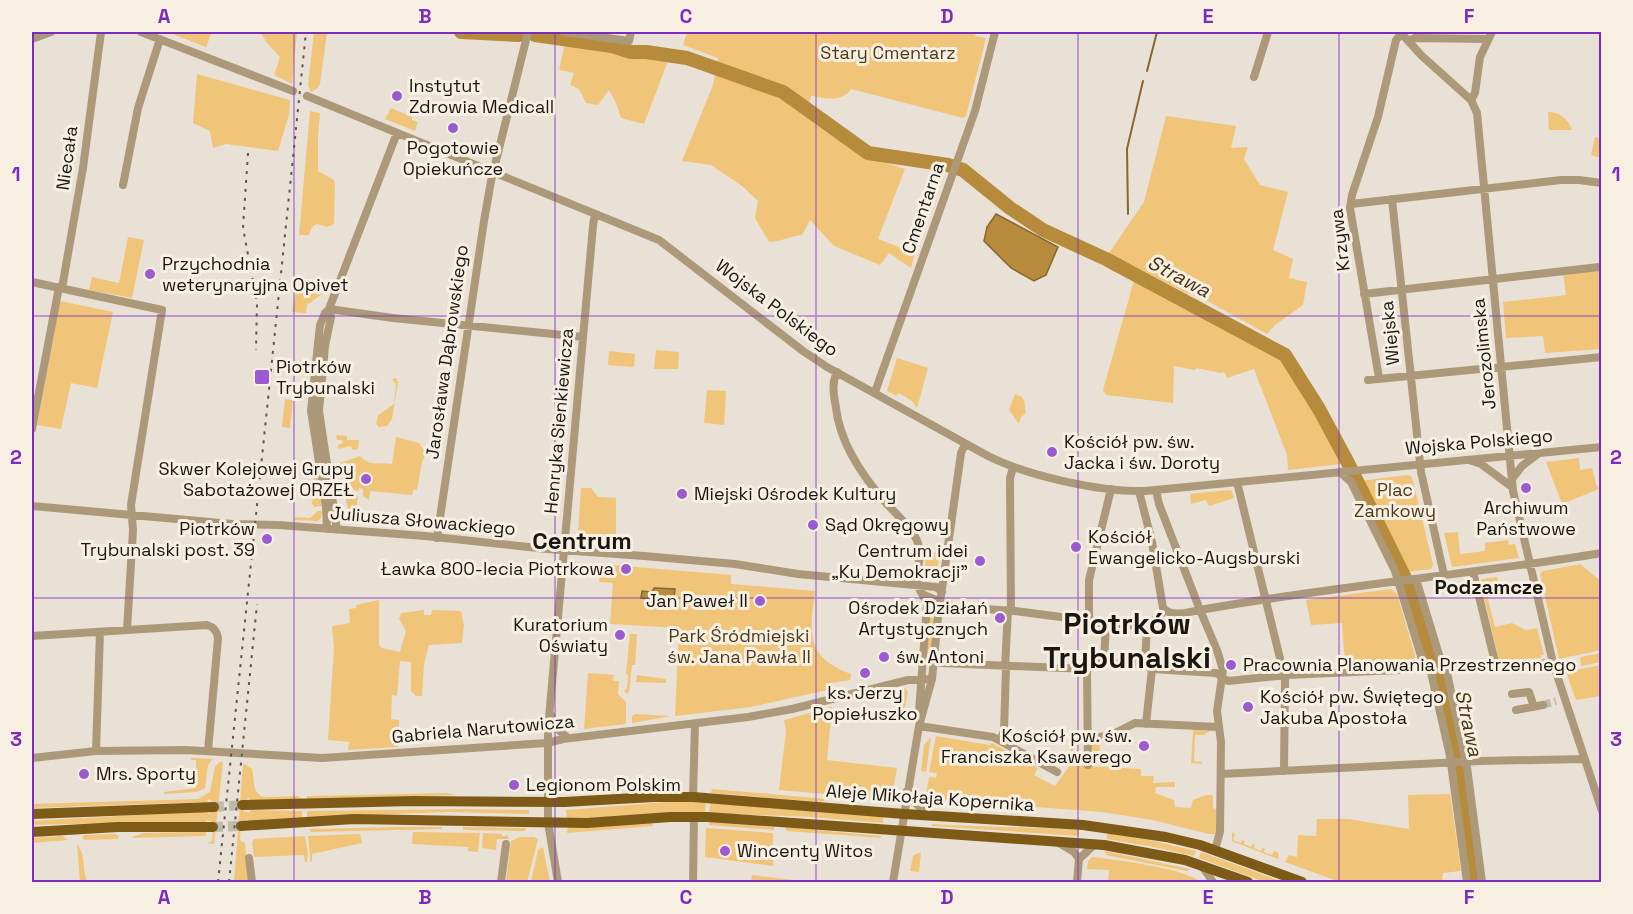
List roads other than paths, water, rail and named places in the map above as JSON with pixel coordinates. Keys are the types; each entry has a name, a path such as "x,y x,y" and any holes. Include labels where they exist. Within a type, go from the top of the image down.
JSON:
{"main road":[{"name":"Aleje Mikołaja Kopernika","path":"243,806 422,801 548,802 693,797 1093,826 1166,837 1215,850 1302,882"},
{"path":"32,814 214,807"},
{"name":"Aleje Mikołaja Kopernika","path":"241,826 383,819 587,823 694,816 1095,844 1148,852 1202,865 1248,882"},
{"path":"32,832 118,827 213,827"}],"street":[{"path":"32,39 51,32"},
{"name":"Niecała","path":"32,429 85,160 101,32"},
{"path":"145,32 293,91"},
{"path":"564,32 629,41 631,32"},
{"name":"Cmentarna","path":"876,392 978,103 995,32"},
{"path":"1254,77 1268,32"},
{"path":"1401,32 1438,72 1471,100"},
{"name":"Krzywa","path":"1379,378 1351,222 1351,204 1378,117 1396,40 1401,32"},
{"name":"Jarosława Dąbrowskiego","path":"437,537 482,231 527,35"},
{"path":"1408,40 1490,35"},
{"name":"Jerozolimska","path":"1490,35 1480,57 1475,93 1471,100 1477,113 1512,483 1560,700 1602,811"},
{"path":"123,184 138,108 160,39"},
{"name":"Wojska Polskiego","path":"307,96 660,240 810,356 965,444 1013,468 1111,489 1139,491 1602,447"},
{"path":"337,530 312,405 319,336 322,319 329,309 397,133"},
{"path":"1351,204 1561,180 1602,183"},
{"name":"Wiejska","path":"1392,200 1421,464"},
{"name":"Henryka Sienkiewicza","path":"558,882 548,822 547,743 593,222 598,215"},
{"path":"1364,294 1599,267"},
{"path":"32,282 162,310 131,505 127,630"},
{"path":"329,309 338,312 583,337"},
{"path":"1368,380 1602,357"},
{"path":"837,372 832,387 839,428 846,444 875,490 918,542 918,586 924,595 927,609 919,726"},
{"path":"318,433 327,529"},
{"path":"893,882 919,726 932,680 948,543 960,458 965,444"},
{"path":"1466,459 1481,464 1512,483 1522,466 1539,452"},
{"path":"1421,464 1444,575"},
{"path":"1000,740 1004,731 1009,611 1010,478 1013,468"},
{"path":"1344,471 1395,571 1407,580 1436,668 1482,882"},
{"path":"1237,482 1284,675 1284,771"},
{"path":"1089,618 1089,580 1111,489"},
{"path":"1156,490 1159,504 1223,669 1218,697 1218,728 1221,742 1220,833 1215,850"},
{"path":"1139,491 1165,611"},
{"name":"Juliusza Słowackiego","path":"32,506 132,516 437,537 735,564 793,573 938,587 942,592"},
{"path":"1165,611 1173,614 1265,599 1530,565 1602,553"},
{"path":"1473,572 1496,666"},
{"path":"1407,580 1436,668 1458,762 1467,882"},
{"path":"924,595 953,606 1084,620 1089,618"},
{"path":"1089,618 1094,622 1106,624 1147,626 1165,611"},
{"path":"1104,662 1106,624"},
{"path":"32,636 207,625 213,627 217,631 218,638 208,750"},
{"path":"1146,723 1149,667 1147,626"},
{"path":"96,751 100,632"},
{"path":"934,660 941,663 1006,667 1087,669 1097,662 1104,662 1216,673 1228,681 1284,675 1553,663"},
{"path":"1087,669 1088,765"},
{"name":"Gabriela Narutowicza","path":"32,758 96,751 208,750 322,758 547,743 568,738 774,713 908,680 932,680"},
{"path":"1512,694 1529,692 1538,706 1516,710"},
{"path":"551,708 555,726 568,738"},
{"path":"693,797 695,724"},
{"path":"1088,738 1109,735 1132,724 1218,728"},
{"path":"919,726 990,736 1057,772"},
{"path":"1221,774 1458,762 1584,759"},
{"path":"908,791 914,802 929,815"},
{"path":"693,882 694,816"},
{"path":"1057,842 1074,852 1079,859 1077,882"},
{"path":"501,882 506,844"},
{"path":"1079,859 1095,844"},
{"path":"249,858 252,882"},
{"path":"1202,865 1213,882"}],"waterway":[{"name":"Strawa","path":"461,32 519,35"},
{"path":"1147,71 1157,32"},
{"name":"Strawa","path":"535,35 612,46 631,52 687,58 783,92 868,153 948,165 963,170 1010,208 1043,230 1106,259 1285,355 1319,409 1347,461 1410,588 1441,683 1456,754 1475,882"},
{"path":"1128,214 1127,149 1143,81"}],"tunnel":[{"path":"1543,705 1556,701"},
{"path":"214,807 242,805"},
{"path":"213,827 241,826"}],"railway":[{"path":"218,882 306,32"},
{"path":"248,153 243,228 257,303 256,350"},
{"path":"229,882 257,604"}],"place":[{"name":"Instytut Zdrowia Medicall","path":"397,96"},
{"name":"Pogotowie Opiekuńcze","path":"453,128"},
{"name":"Przychodnia weterynaryjna Opivet","path":"150,274"},
{"name":"Piotrków Trybunalski","path":"262,377"},
{"name":"Kościół pw. św. Jacka i św. Doroty","path":"1052,452"},
{"name":"Skwer Kolejowej Grupy Sabotażowej ORZEŁ","path":"366,479"},
{"name":"Archiwum Państwowe","path":"1526,488"},
{"name":"Miejski Ośrodek Kultury","path":"682,494"},
{"name":"Sąd Okręgowy","path":"813,525"},
{"name":"Piotrków Trybunalski post. 39","path":"267,539"},
{"name":"Kościół Ewangelicko-Augsburski","path":"1076,547"},
{"name":"Centrum idei „Ku Demokracji”","path":"980,561"},
{"name":"Ławka 800-lecia Piotrkowa","path":"626,569"},
{"name":"Jan Paweł II","path":"760,601"},
{"name":"Ośrodek Działań Artystycznych","path":"1000,618"},
{"name":"Kuratorium Oświaty","path":"620,635"},
{"name":"św. Antoni","path":"884,657"},
{"name":"Pracownia Planowania Przestrzennego","path":"1231,665"},
{"name":"ks. Jerzy Popiełuszko","path":"865,673"},
{"name":"Kościół pw. Świętego Jakuba Apostoła","path":"1248,707"},
{"name":"Kościół pw. św. Franciszka Ksawerego","path":"1144,746"},
{"name":"Mrs. Sporty","path":"84,774"},
{"name":"Legionom Polskim","path":"514,785"},
{"name":"Wincenty Witos","path":"725,851"}],"district":[{"name":"Centrum","path":"582,541"},
{"name":"Podzamcze","path":"1489,587"},
{"name":"Piotrków Trybunalski","path":"1127,641"}],"park label":[{"name":"Stary Cmentarz","path":"888,53"},
{"name":"Plac Zamkowy","path":"1395,500"},
{"name":"Park Śródmiejski św. Jana Pawła II","path":"739,646"}]}
